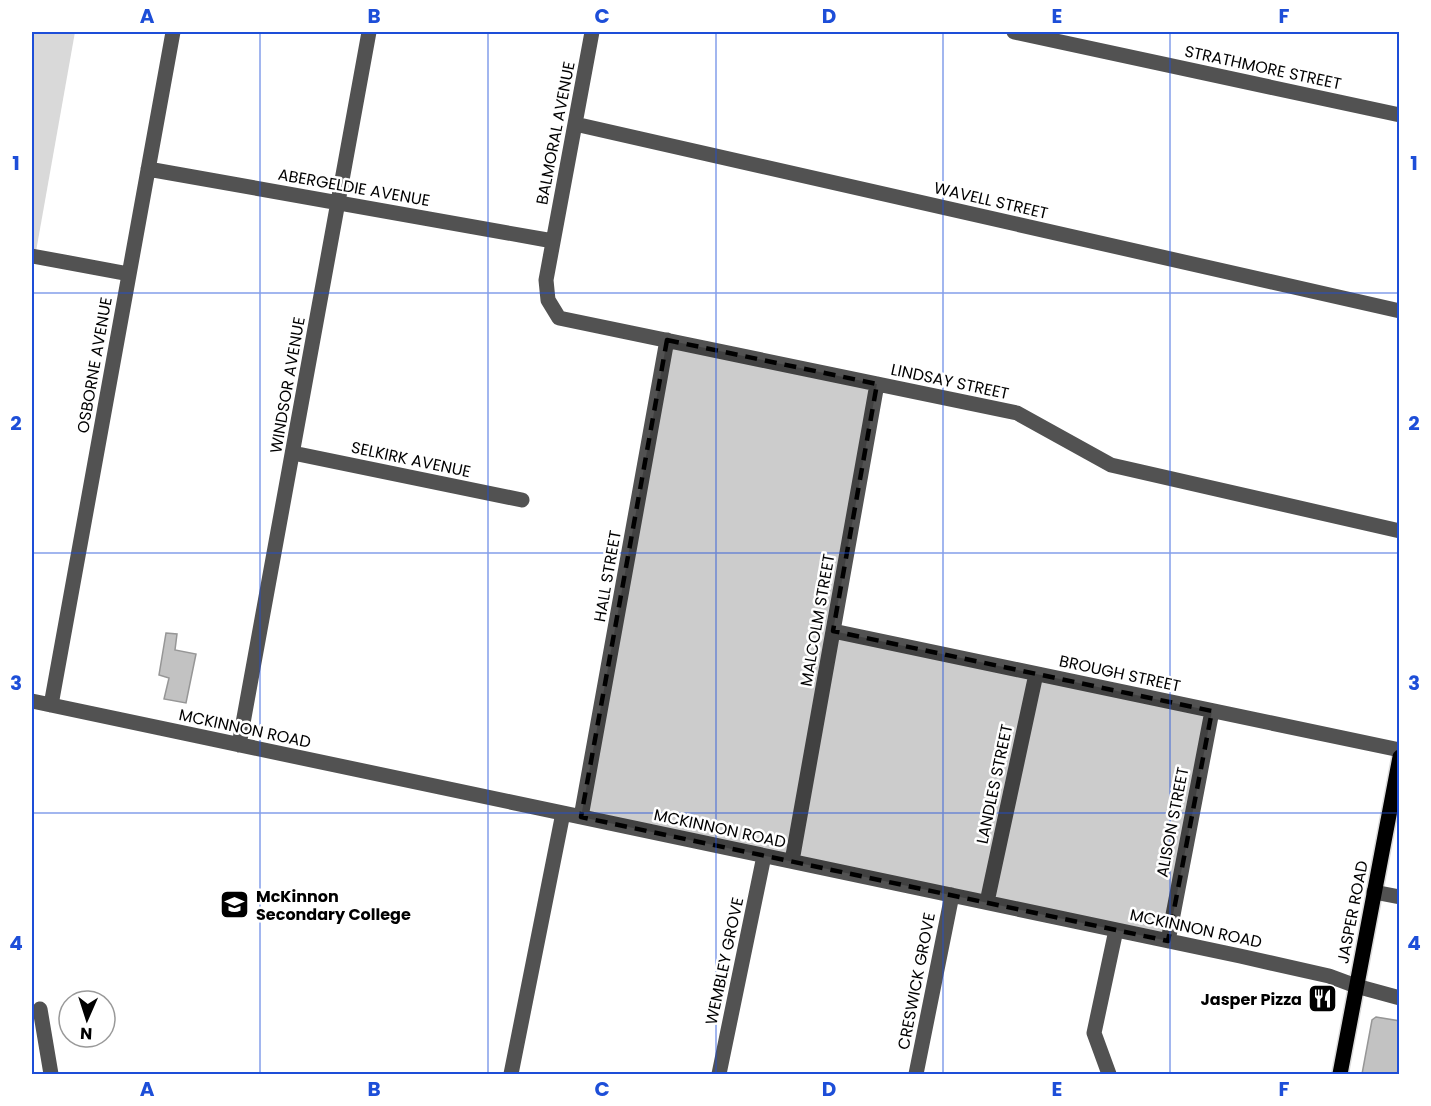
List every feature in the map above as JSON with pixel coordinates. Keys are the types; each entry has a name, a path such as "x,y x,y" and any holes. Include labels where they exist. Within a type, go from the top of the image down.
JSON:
{"main road":[{"name":"JASPER ROAD","path":"1340,1074 1374,892 1396,790 1400,757"}],"street":[{"name":"OSBORNE AVENUE","path":"51,705 173,32"},
{"name":"WINDSOR AVENUE","path":"239,745 369,32"},
{"name":"BALMORAL AVENUE","path":"553,241 592,32"},
{"name":"STRATHMORE STREET","path":"1014,32 1400,115"},
{"name":"WAVELL STREET","path":"575,124 1400,311"},
{"name":"ABERGELDIE AVENUE","path":"148,169 553,241"},
{"name":"LINDSAY STREET","path":"553,241 546,280 549,300 559,318 1017,413 1111,465 1400,531"},
{"path":"32,256 129,274"},
{"name":"HALL STREET","path":"581,817 667,340"},
{"name":"MALCOLM STREET","path":"792,861 877,384"},
{"name":"SELKIRK AVENUE","path":"293,453 522,500"},
{"name":"BROUGH STREET","path":"833,631 1400,750"},
{"name":"LANDLES STREET","path":"987,902 1036,674"},
{"name":"MCKINNON ROAD","path":"32,701 1168,941 1329,976 1400,998"},
{"name":"ALISON STREET","path":"1168,941 1212,711"},
{"path":"511,1074 563,813"},
{"name":"WEMBLEY GROVE","path":"719,1074 764,856"},
{"path":"1374,892 1400,897"},
{"name":"CRESWICK GROVE","path":"916,1074 952,895"},
{"path":"1108,1074 1094,1033 1116,930"},
{"path":"40,1009 51,1074"}],"highlighted area":[{"path":"667,340 877,384 833,631 1212,711 1168,941 581,817"}],"shaded area":[{"path":"32,32 75,32 32,274"}],"building":[{"path":"166,633 177,634 175,650 196,654 186,703 164,699 169,678 159,675"},
{"name":"Jasper Pizza","path":"1315,991 1333,995 1330,1007 1313,1003"},
{"path":"1376,1017 1400,1021 1400,1074 1362,1074 1372,1020"}],"place":[{"name":"McKinnon Secondary College","path":"235,905"},
{"name":"Jasper Pizza","path":"1323,999"}]}
